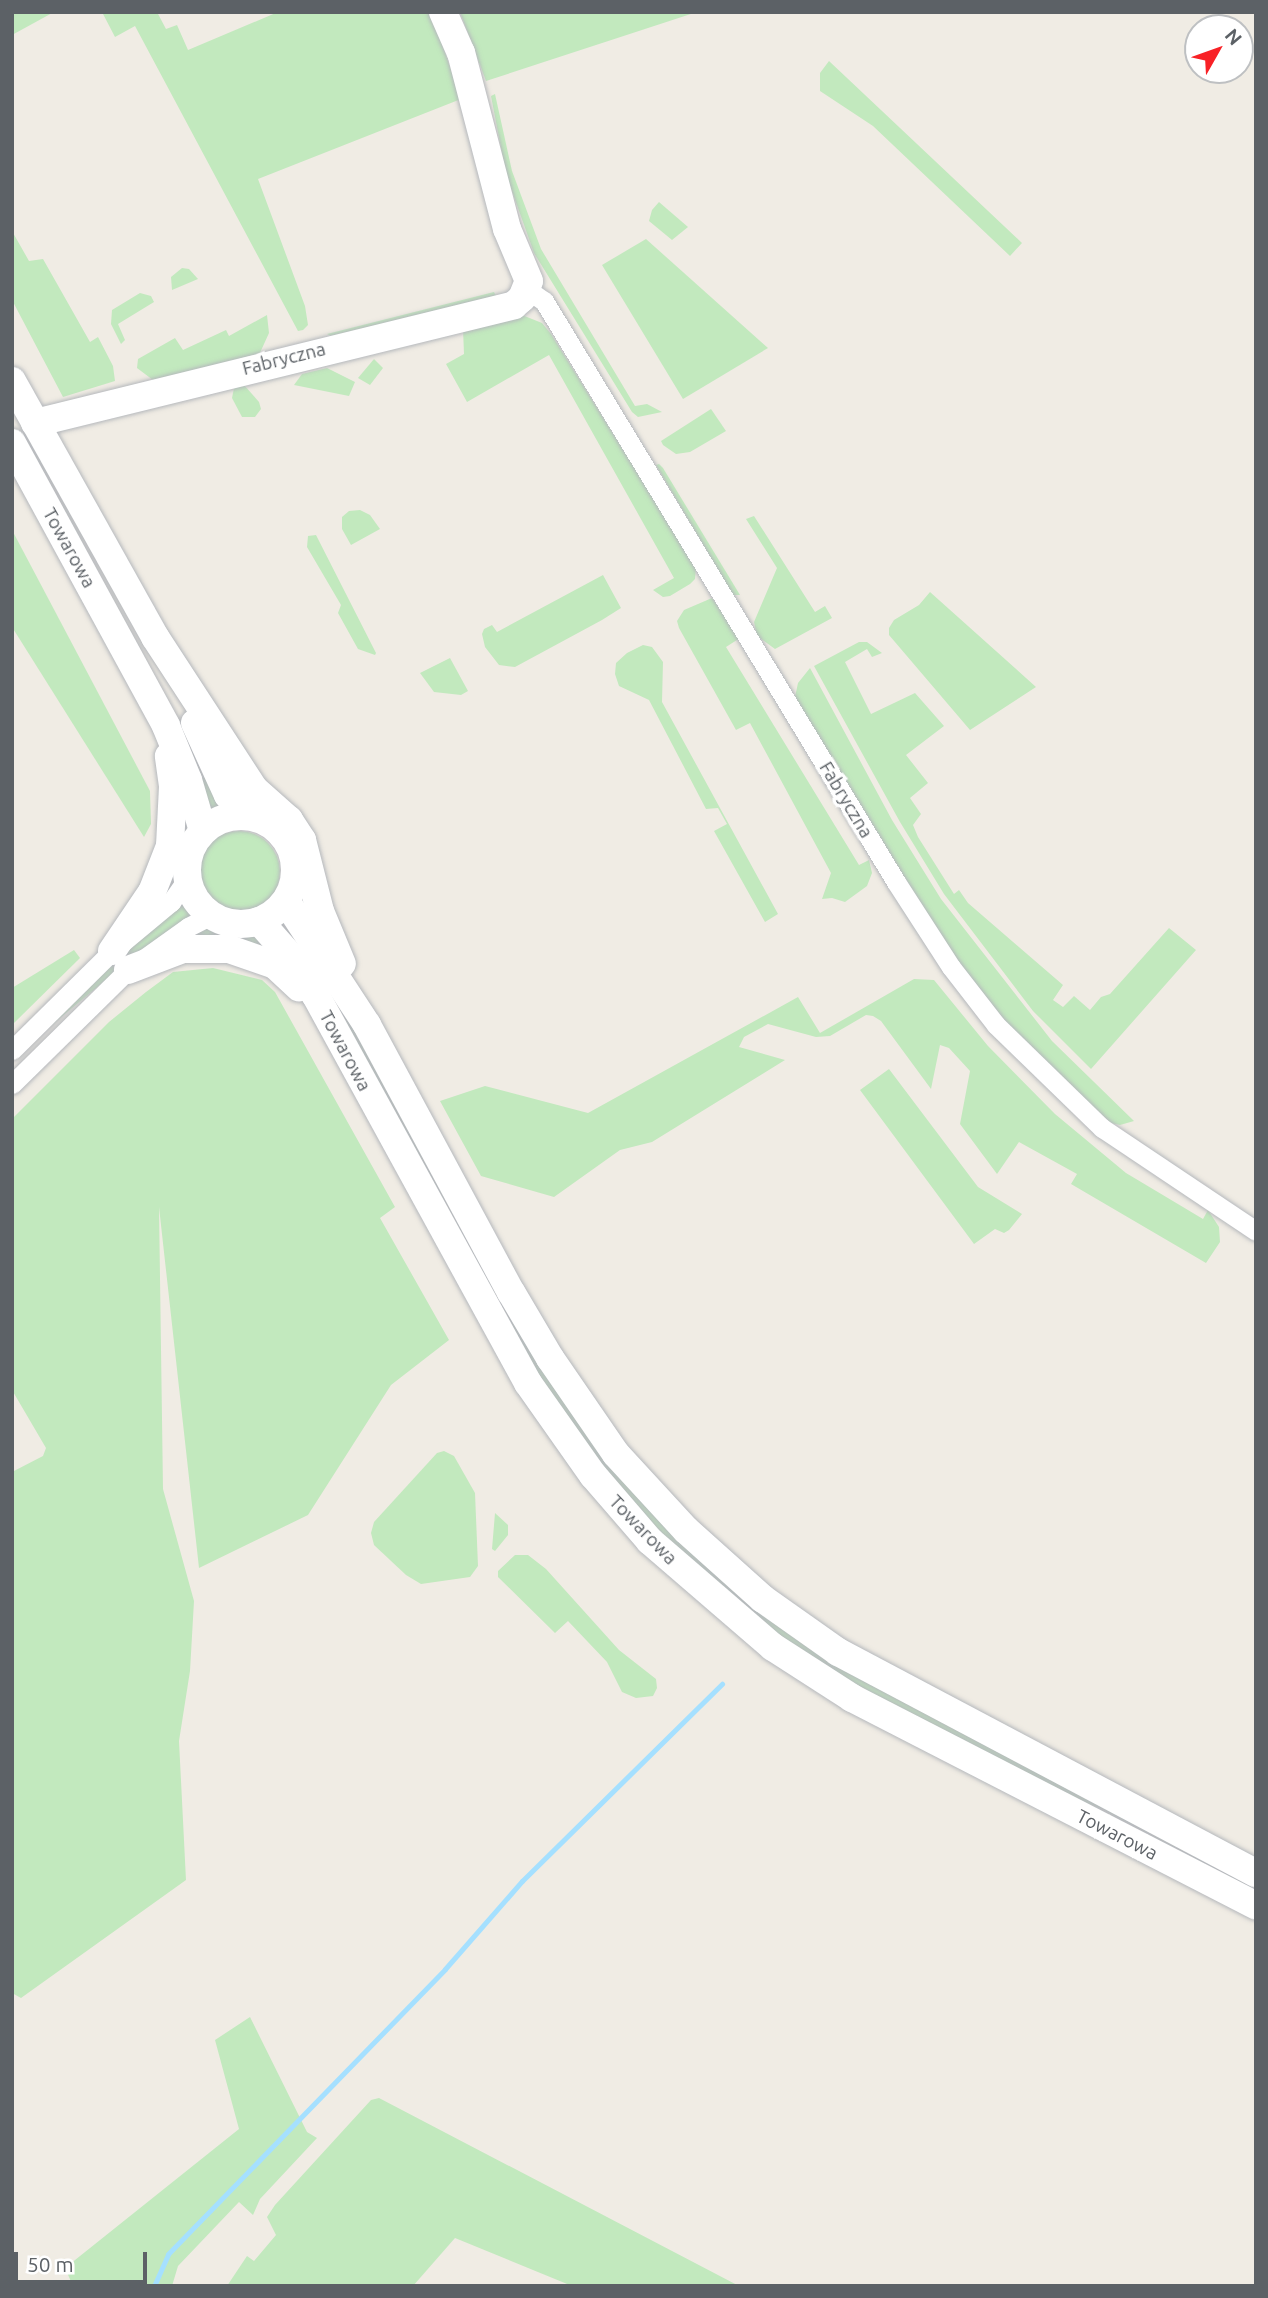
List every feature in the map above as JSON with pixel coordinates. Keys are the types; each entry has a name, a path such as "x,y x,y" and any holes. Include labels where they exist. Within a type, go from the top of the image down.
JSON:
{"street":[{"path":"443,12 461,53 496,195 529,281 528,290"},
{"name":"Fabryczna","path":"34,422 514,305 528,290 544,301 895,882 951,967 989,1015 1102,1128 1256,1231"},
{"name":"Towarowa","path":"12,381 155,637"},
{"name":"Towarowa","path":"12,443 166,726 188,780 202,831"},
{"path":"155,637 228,794 249,816 277,829 294,856 296,871 286,901 275,912 259,921 235,924 212,915 192,892 188,878 188,861 193,845 202,831 216,821 232,816 249,816"},
{"path":"155,637 254,789 289,820 302,840 320,911 367,1025"},
{"path":"120,961 170,846 173,786 166,726"},
{"path":"12,1084 171,902 188,878"},
{"name":"Towarowa","path":"286,901 367,1025 511,1292 556,1369 616,1454 685,1530 763,1599 838,1652 1249,1869"},
{"path":"12,1050 120,961 212,915"},
{"name":"Towarowa","path":"259,921 298,965 528,1383 593,1475 650,1541 738,1619 830,1685 1256,1906"},
{"path":"120,961 183,949 229,949 252,955 275,965 291,978 328,1021"},
{"path":"1228,1892 1249,1869"}],"green space":[{"path":"12,12 54,12 12,35"},
{"path":"102,12 157,12 166,29 177,25 188,50 278,12 431,12 461,99 258,179 305,306 308,325 303,330 298,331 135,26 115,37"},
{"path":"460,12 697,12 486,81"},
{"path":"829,61 1022,243 1010,256 873,126 820,91 820,73"},
{"path":"495,94 512,171 541,249 635,406 647,404 662,412 638,417 632,412 534,253 506,174 491,96"},
{"path":"659,202 688,227 672,240 649,221 652,210"},
{"path":"12,231 29,261 43,259 90,342 98,337 113,366 115,381 63,397 12,300"},
{"path":"646,239 768,348 683,399 602,265"},
{"path":"182,268 189,269 198,279 172,290 171,277"},
{"path":"494,292 497,298 335,338 327,334"},
{"path":"140,293 151,296 154,302 118,324 125,340 121,344 111,324 112,310"},
{"path":"267,315 269,333 259,355 153,380 137,368 138,359 175,338 183,350 226,330 229,336"},
{"path":"522,315 542,323 551,334 696,567 695,579 670,596 663,597 653,590 674,578 549,355 467,402 446,364 464,354 463,329"},
{"path":"374,359 383,368 370,385 358,378"},
{"path":"327,368 355,382 349,396 294,385 302,374"},
{"path":"244,385 259,402 261,409 255,417 242,417 232,398 234,388"},
{"path":"711,409 726,431 690,452 676,454 663,445 661,441"},
{"path":"659,464 740,595 733,595 656,465"},
{"path":"360,510 370,515 380,529 351,545 342,529 342,517 349,511"},
{"path":"754,516 815,612 825,606 832,618 775,649 757,636 754,622 777,568 746,519"},
{"path":"12,530 150,791 151,824 144,837 12,627"},
{"path":"316,535 375,655 358,649 338,613 341,605 307,547 308,536"},
{"path":"603,575 621,608 602,620 515,667 499,665 485,647 482,634 484,629 492,625 497,632"},
{"path":"930,592 1036,687 970,730 889,635 889,628 894,620 919,605"},
{"path":"712,598 740,638 726,647 859,865 869,860 872,873 867,886 845,902 832,898 822,899 831,873 750,723 736,730 679,628 677,621 684,610"},
{"path":"859,642 867,642 882,653 872,657 867,649 845,662 871,714 915,693 944,726 906,755 928,783 910,798 921,814 913,825 918,837 954,894 959,890 968,903 1063,985 1053,1000 1063,1007 1074,996 1090,1010 1101,997 1110,994 1169,928 1196,950 1091,1069 1033,1011 944,894 900,822 814,666"},
{"path":"643,645 652,647 663,662 662,702 778,914 765,922 714,831 727,824 718,808 706,809 649,700 619,686 615,674 616,663 627,653"},
{"path":"450,658 468,691 461,695 434,692 420,673"},
{"path":"810,668 892,820 941,899 1052,1041 1134,1121 1120,1125 1111,1123 1082,1097 1006,1022 947,947 795,697 798,683"},
{"path":"209,775 228,811 207,820 198,781"},
{"path":"239,831 255,834 268,843 277,856 280,872 277,888 268,901 255,910 239,913 223,910 210,901 201,888 198,872 201,856 210,843 223,834"},
{"path":"183,899 194,914 132,958 126,951"},
{"path":"204,926 252,934 271,943 261,947 182,938"},
{"path":"305,938 520,1328 714,1570 1203,1858 1199,1859 1103,1809 1048,1788 847,1683 785,1643 634,1509 544,1390 359,1057"},
{"path":"74,950 80,958 12,1025 12,988"},
{"path":"112,964 117,970 12,1058 12,1048"},
{"path":"213,968 262,980 275,992 395,1207 380,1218 449,1340 391,1385 308,1515 199,1568 159,1207 163,1489 194,1601 190,1671 179,1741 186,1880 21,1998 12,1993 12,1472 43,1456 46,1448 12,1390 12,1119 109,1022 146,992 173,972"},
{"path":"914,979 934,980 988,1046 1055,1114 1126,1173 1203,1219 1208,1210 1219,1227 1220,1242 1206,1263 1071,1184 1077,1174 1019,1142 997,1174 960,1124 970,1071 949,1048 940,1045 931,1089 881,1021 873,1016 866,1015 830,1036 816,1037 768,1024 744,1037 739,1047 785,1060 652,1142 620,1150 554,1197 481,1176 440,1101 485,1086 588,1113 798,997 820,1033"},
{"path":"889,1069 978,1187 1022,1214 1009,1230 1004,1233 995,1229 974,1244 860,1090"},
{"path":"444,1451 454,1456 475,1493 478,1566 470,1577 421,1584 406,1575 374,1545 371,1533 374,1522 437,1453"},
{"path":"495,1513 508,1525 508,1535 495,1551 492,1549"},
{"path":"515,1555 528,1555 546,1569 619,1650 656,1679 657,1688 653,1696 636,1698 622,1692 607,1662 568,1621 555,1633 498,1577 498,1571"},
{"path":"250,2017 307,2132 317,2138 260,2199 253,2215 239,2202 178,2266 172,2286 73,2286 65,2268 239,2129 215,2040"},
{"path":"379,2098 739,2286 572,2286 455,2238 413,2286 227,2286 247,2256 254,2261 276,2235 267,2217 275,2205 371,2100"}],"waterway":[{"path":"154,2286 168,2254 445,1969 522,1881 722,1684"}]}
